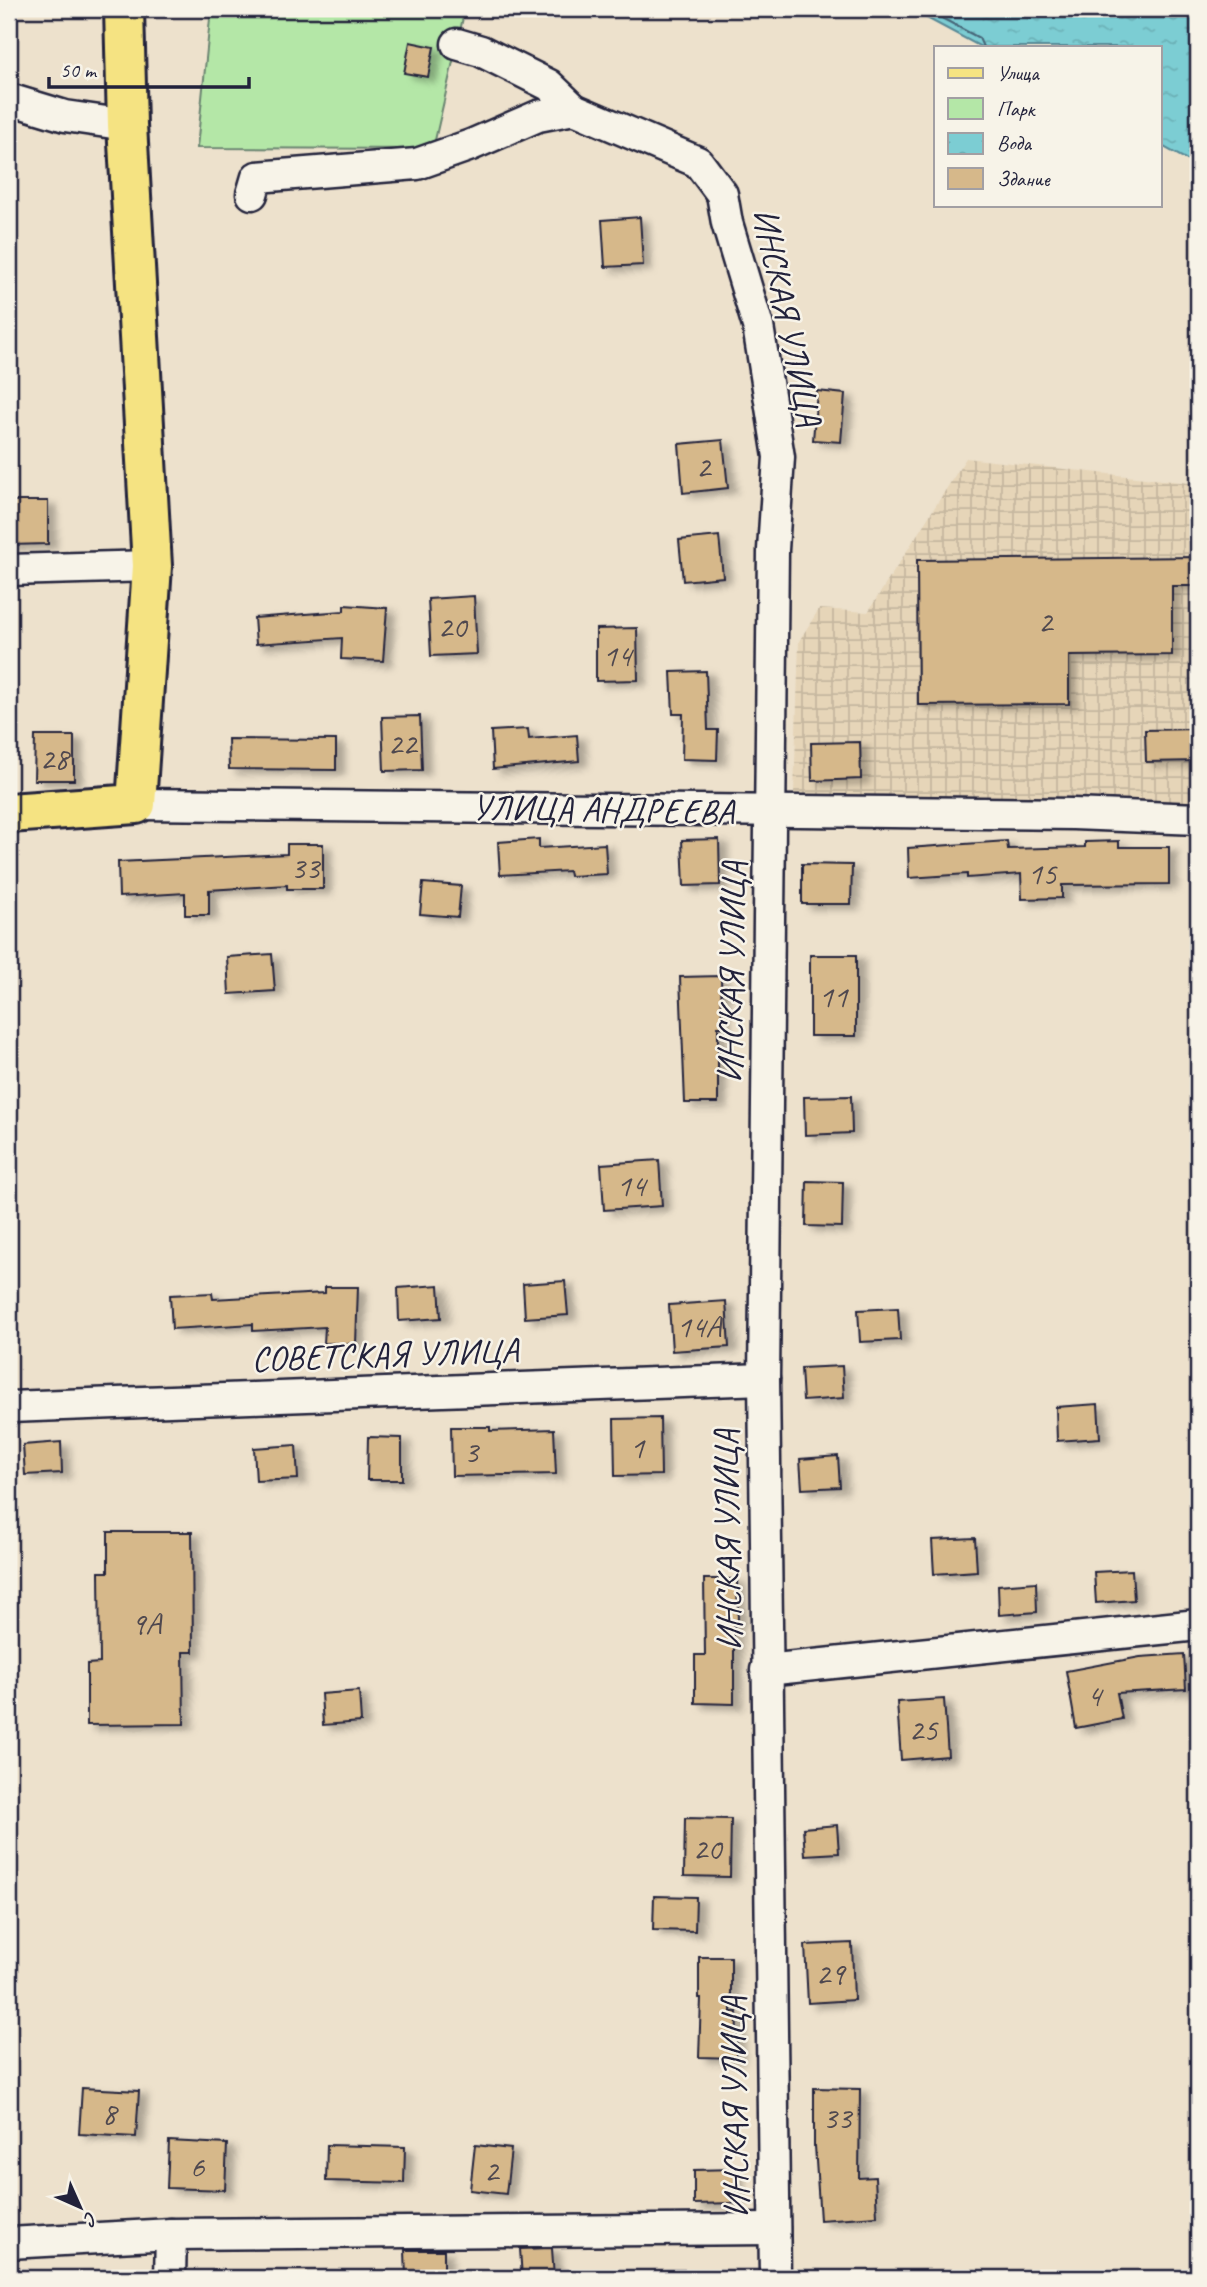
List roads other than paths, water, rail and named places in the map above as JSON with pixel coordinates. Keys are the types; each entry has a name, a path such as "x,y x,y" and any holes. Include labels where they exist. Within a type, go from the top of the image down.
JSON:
{"main road":[{"path":"124,9 127,125 152,566 136,804"},
{"name":"УЛИЦА АНДРЕЕВА","path":"9,813 136,804"}],"street":[{"path":"457,44 481,51 549,85 574,109"},
{"path":"9,99 65,116 127,125"},
{"path":"252,194 257,177 417,164 471,145 538,116 574,109"},
{"name":"ИНСКАЯ УЛИЦА","path":"574,109 698,162 722,194 758,326 779,457 773,550 764,1379 775,2278"},
{"path":"9,570 152,566"},
{"name":"УЛИЦА АНДРЕЕВА","path":"136,804 1073,814 1198,819"},
{"name":"СОВЕТСКАЯ УЛИЦА","path":"9,1407 764,1379"},
{"path":"766,1670 1198,1625"},
{"path":"9,2243 171,2234 774,2229"},
{"path":"170,2278 171,2234"}],"water":[{"path":"910,9 1198,9 1198,166 1162,146 1162,46 979,46"}]}
